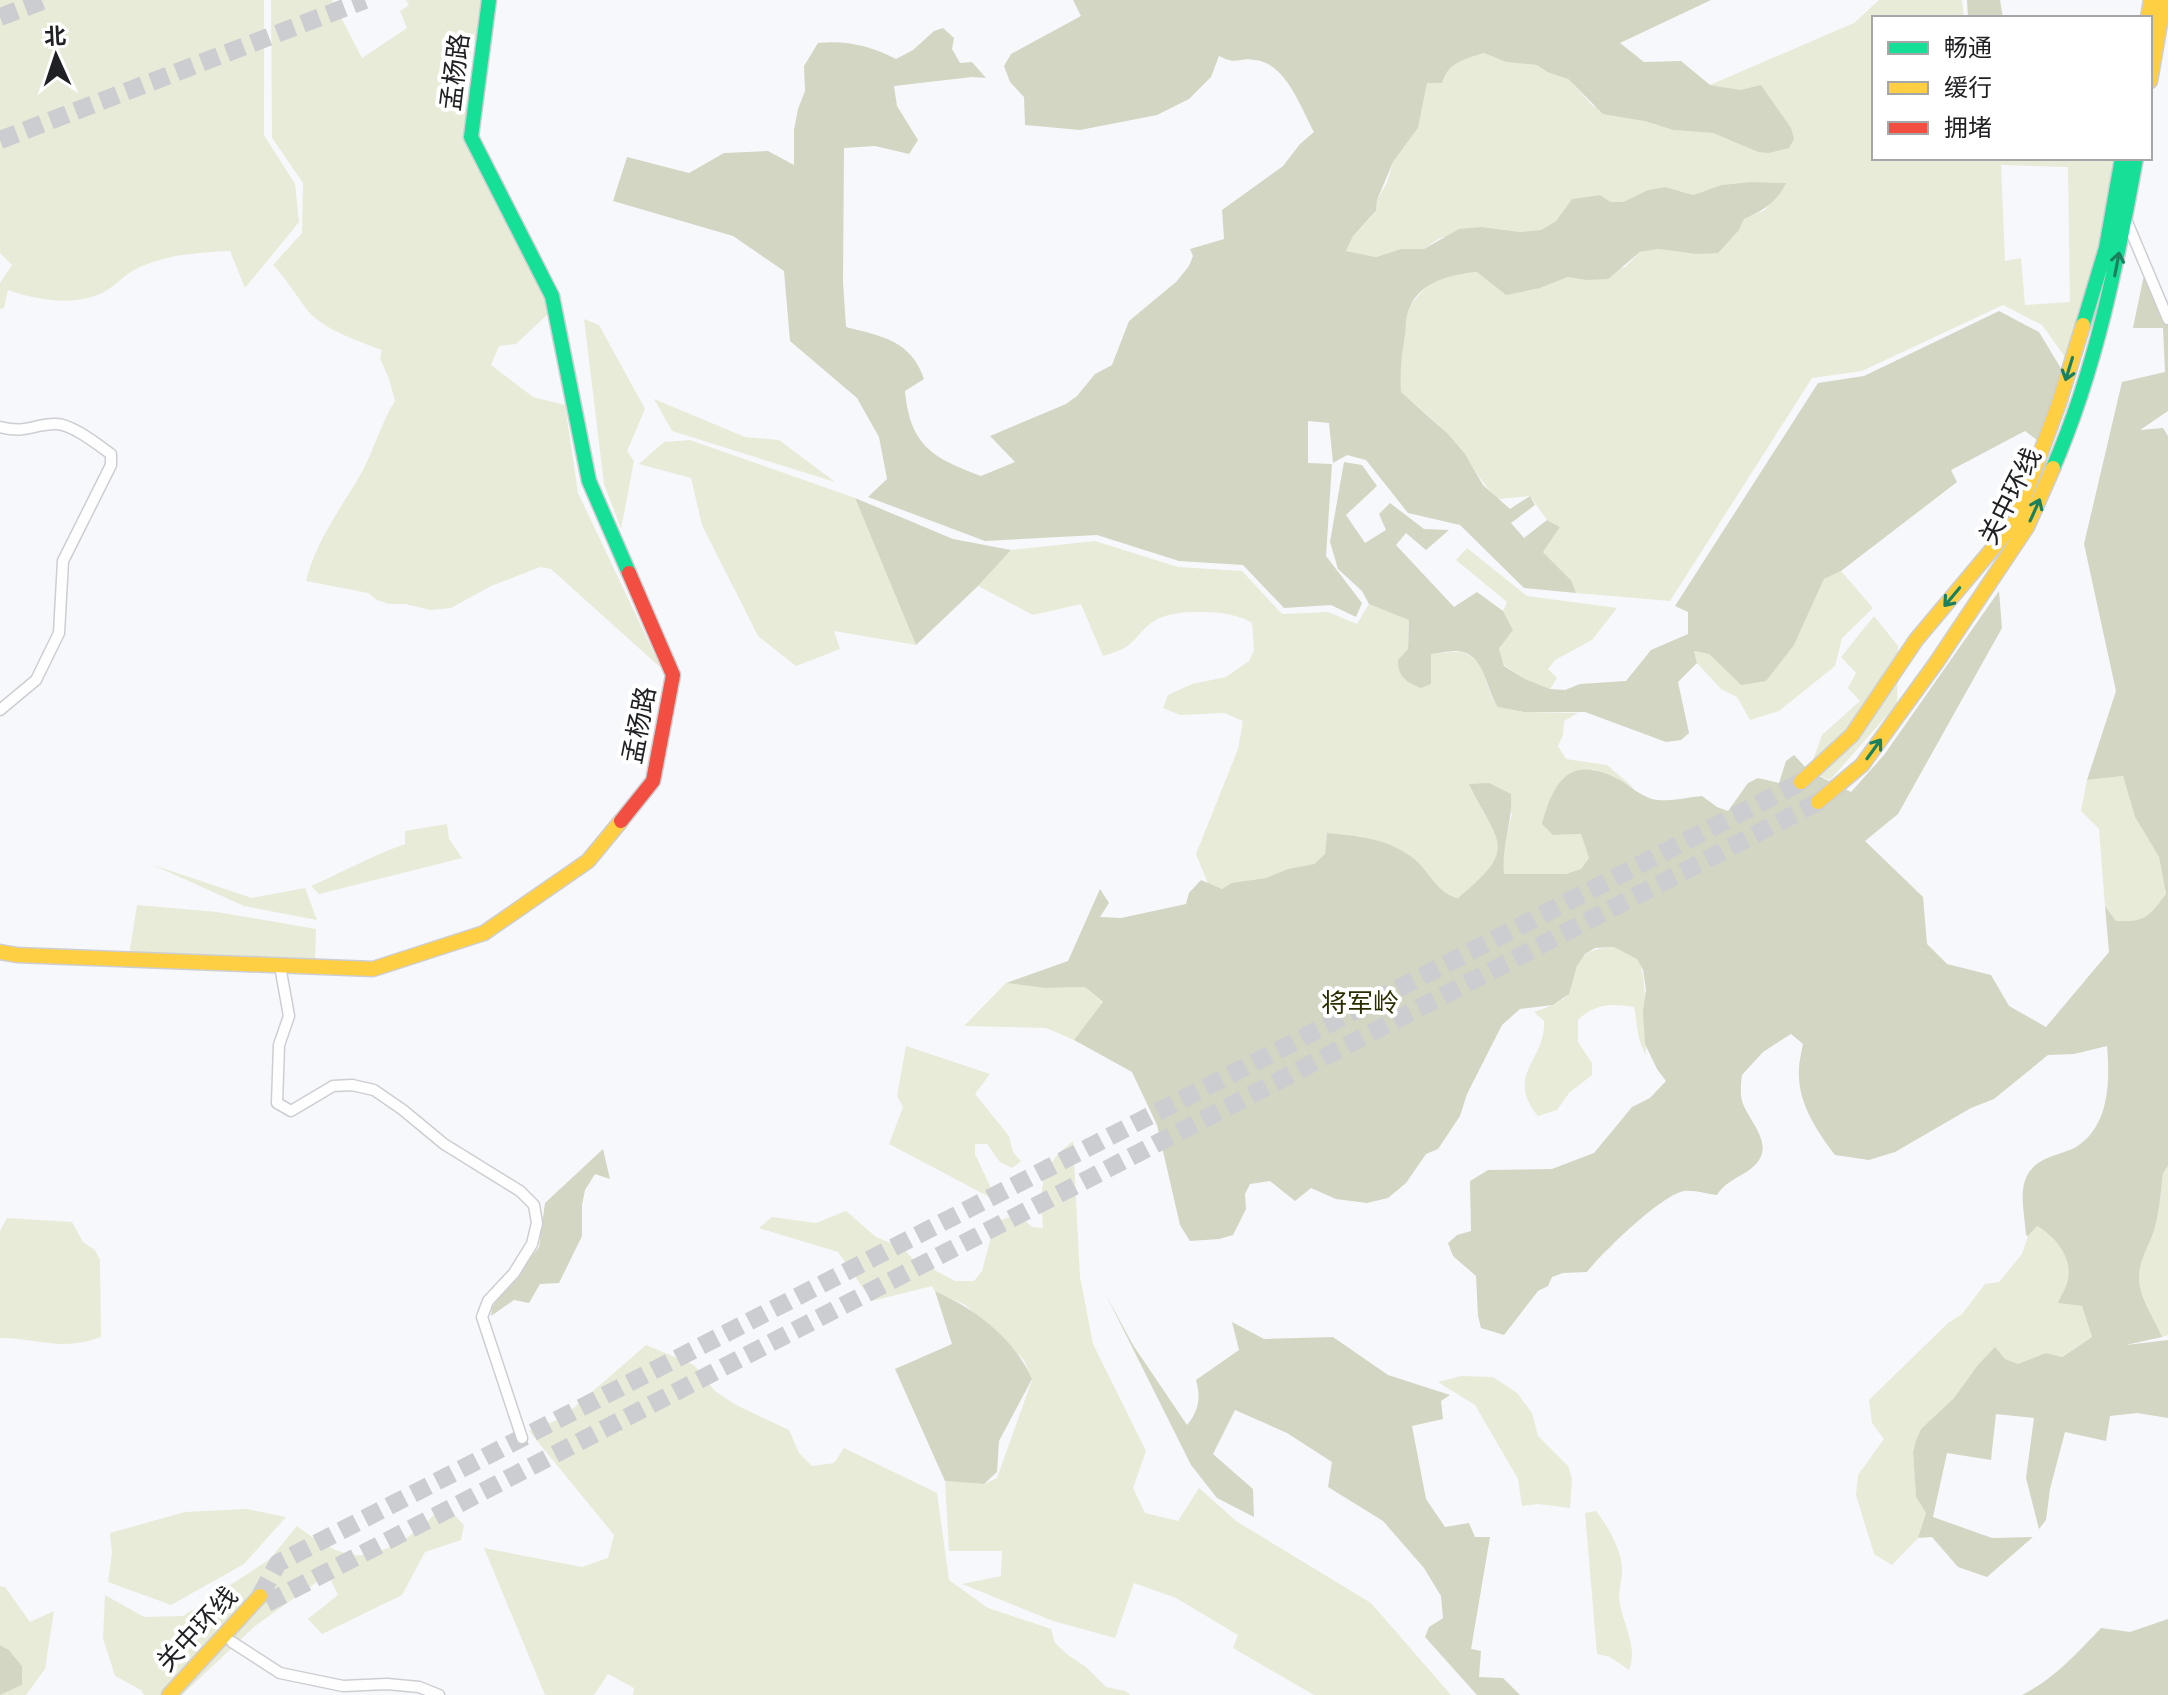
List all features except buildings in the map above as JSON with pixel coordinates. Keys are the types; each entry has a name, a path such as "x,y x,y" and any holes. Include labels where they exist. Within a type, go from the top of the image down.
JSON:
{"main road":[{"name":"孟杨路","path":"0,952 373,969 484,933 588,861 653,781 673,675 589,481 552,296 471,137 489,0"},
{"path":"2152,69 2164,0"},
{"name":"关中环线","path":"1801,782 1852,735 1916,640 2015,522 2059,403 2106,248 2122,160"},
{"name":"关中环线","path":"1818,802 1862,765 1936,663 2027,527 2075,418 2115,273 2136,160"},
{"name":"关中环线","path":"169,1695 263,1600 232,1642 183,1695"}],"street":[{"path":"2125,218 2168,319"},
{"path":"0,427 18,432 59,423 86,436 111,454 111,465 63,561 59,633 36,680 0,710"},
{"path":"280,966 289,1016 279,1045 277,1103 291,1111 333,1086 352,1085 374,1090 444,1144 520,1191 534,1205 537,1223 532,1244 514,1273 488,1301 482,1317 522,1438"},
{"path":"232,1642 280,1673 343,1686 419,1687 439,1695"}],"green space":[{"path":"0,0 264,0 264,135 295,184 299,222 245,288 230,251 206,252 145,265 92,297 68,301 43,299 8,290 4,308 0,309 0,283 12,265 0,253"},
{"path":"271,0 332,0 362,58 407,28 400,11 409,5 406,0 487,0 466,68 467,121 550,312 516,344 499,346 491,365 533,397 565,405 578,493 661,668 551,569 540,567 491,586 451,608 431,610 389,604 368,593 306,581 323,538 363,470 395,401 380,358 382,350 342,334 315,318 273,265 302,233 303,183 272,138"},
{"path":"1073,0 1711,0 1620,43 1644,62 1681,61 1710,85 1741,90 1761,85 1791,128 1794,139 1789,148 1758,152 1713,133 1673,130 1603,114 1568,79 1537,65 1506,62 1484,53 1453,66 1442,83 1427,83 1418,128 1393,162 1377,200 1376,211 1353,236 1346,251 1376,257 1401,249 1424,249 1459,229 1541,230 1556,221 1572,199 1600,195 1611,202 1623,202 1648,190 1665,187 1693,195 1722,185 1786,183 1769,205 1744,219 1739,230 1718,253 1696,254 1658,249 1640,252 1608,279 1568,277 1540,288 1506,295 1477,272 1466,273 1434,282 1411,304 1402,354 1401,392 1448,434 1465,454 1483,485 1510,509 1530,496 1535,505 1511,523 1524,538 1547,520 1560,527 1543,552 1571,580 1576,593 1524,588 1460,525 1408,513 1366,460 1347,455 1333,463 1329,423 1308,421 1308,463 1332,464 1326,556 1362,603 1356,617 1331,605 1284,608 1243,565 1179,561 1097,535 985,541 868,497 887,479 879,437 857,398 790,341 784,271 733,236 613,201 627,157 689,173 724,153 768,151 794,165 794,130 805,91 804,66 818,43 858,45 896,59 913,50 934,31 943,28 954,38 952,49 960,63 972,62 986,78 894,86 897,106 918,140 909,154 875,146 844,148 843,282 846,327 893,342 911,356 924,379 905,391 908,410 919,437 937,456 981,476 1015,462 990,436 1066,404 1095,374 1112,365 1129,321 1176,282 1189,266 1193,256 1190,249 1224,239 1222,210 1283,166 1314,132 1291,88 1275,69 1255,60 1234,61 1219,56 1211,77 1189,99 1157,115 1080,130 1025,125 1024,97 1010,82 1004,66 1011,54 1081,16"},
{"path":"1879,0 1962,0 1964,16 1872,16 1872,160 2124,160 2073,368 2042,325 2003,305 1862,371 1812,378 1670,601 1576,593 1571,580 1543,552 1560,527 1547,520 1530,496 1498,499 1450,437 1401,392 1399,364 1410,306 1434,281 1450,275 1477,272 1540,288 1568,277 1586,280 1625,267 1640,252 1658,249 1696,254 1739,230 1744,219 1765,210 1785,183 1723,185 1693,195 1665,187 1648,190 1623,202 1611,202 1600,195 1572,199 1556,221 1541,230 1520,232 1482,227 1438,239 1424,249 1401,249 1376,257 1346,251 1353,236 1376,212 1377,200 1387,183 1393,162 1418,128 1427,82 1455,62 1484,53 1506,62 1537,65 1568,79 1593,106 1673,130 1713,133 1758,152 1741,90 1710,85 1854,23","holes":["2001,165 2068,167 2070,302 2025,305 2021,258 2005,261"]},
{"path":"1967,0 2000,0 2003,16 1968,16"},
{"name":"将军岭","path":"2145,270 2168,319 2168,411 2140,430 2163,428 2168,436 2168,1166 2163,1173 2156,1223 2141,1263 2139,1278 2145,1301 2162,1337 2126,1345 2168,1340 2168,1418 2137,1413 2110,1416 2106,1441 2065,1432 2050,1489 2046,1520 2039,1529 2026,1478 2034,1418 1996,1414 1991,1460 1947,1453 1933,1517 1992,1538 2033,1537 1987,1577 1958,1567 1932,1537 1918,1538 1926,1513 1916,1497 1913,1452 1921,1429 1954,1398 1995,1347 2005,1359 2018,1364 2046,1353 2062,1357 2092,1337 2082,1306 2058,1303 2067,1282 2068,1263 2056,1241 2037,1226 2026,1235 2023,1195 2025,1180 2033,1168 2076,1147 2096,1127 2102,1115 2107,1087 2107,1046 2074,1054 2048,1055 1994,1099 1971,1108 1895,1152 1869,1160 1835,1155 1816,1128 1800,1087 1803,1044 1791,1034 1763,1052 1742,1075 1742,1101 1762,1140 1761,1156 1756,1164 1717,1195 1685,1191 1662,1202 1618,1239 1587,1272 1563,1273 1552,1277 1548,1286 1538,1291 1504,1335 1481,1328 1476,1276 1453,1256 1448,1243 1457,1235 1471,1231 1470,1181 1488,1170 1552,1169 1594,1153 1632,1107 1650,1098 1666,1081 1645,1044 1643,1011 1646,990 1643,970 1637,959 1614,947 1595,948 1585,954 1577,966 1569,994 1553,1005 1520,1009 1502,1025 1467,1094 1460,1116 1438,1149 1426,1154 1406,1183 1388,1198 1367,1203 1336,1199 1311,1188 1295,1201 1270,1181 1250,1184 1245,1194 1246,1209 1233,1235 1190,1241 1180,1225 1157,1125 1132,1072 1074,1040 1103,1002 1085,987 1045,988 1006,983 1068,961 1100,889 1109,903 1100,917 1121,918 1186,904 1189,893 1201,880 1222,889 1231,883 1266,878 1288,869 1314,864 1325,854 1327,833 1371,839 1392,846 1418,862 1444,892 1458,898 1490,867 1498,845 1469,784 1489,783 1511,794 1504,874 1566,874 1581,869 1589,858 1581,834 1553,835 1542,824 1559,783 1577,771 1603,773 1652,799 1702,796 1728,811 1748,783 1758,778 1779,783 1786,761 1794,755 1809,771 1851,792 1884,755 1999,591 2002,628 1898,814 1865,841 1923,897 1927,944 1947,964 1991,975 2009,1006 2046,1027 2109,952 2105,906 2116,921 2140,919 2150,913 2166,894 2159,857 2135,817 2123,776 2087,780 2116,691 2084,544 2122,382 2165,372 2163,328 2133,328"},
{"path":"1999,311 2039,332 2068,380 2044,445 2025,431 1951,470 1957,482 1841,571 1824,579 1794,645 1766,681 1741,685 1709,654 1694,651 1697,663 1678,682 1689,733 1681,740 1666,742 1585,712 1524,712 1498,707 1481,668 1471,656 1461,651 1431,654 1431,684 1421,688 1404,678 1398,666 1398,660 1408,649 1409,620 1369,604 1362,591 1338,569 1330,542 1344,462 1362,465 1377,486 1346,515 1365,543 1386,530 1379,514 1390,503 1424,529 1449,530 1426,550 1406,533 1396,545 1454,607 1477,592 1503,611 1513,630 1499,649 1504,666 1550,689 1565,690 1580,684 1626,681 1651,650 1688,634 1688,612 1675,606 1818,383 1864,376"},
{"path":"584,319 599,325 645,409 627,451 634,461 621,529 604,484"},
{"path":"654,399 745,437 779,440 835,482 672,431"},
{"path":"690,440 855,498 916,645 834,631 840,649 796,666 758,636 702,525 691,478 639,464 664,442"},
{"path":"855,498 953,539 1011,550 916,645"},
{"path":"1095,541 1178,567 1242,571 1282,614 1328,612 1357,624 1369,604 1409,619 1408,649 1431,654 1463,651 1480,663 1498,707 1524,712 1578,713 1564,721 1558,746 1566,759 1607,765 1634,788 1593,769 1553,835 1581,834 1589,858 1581,870 1566,874 1503,874 1503,853 1512,813 1482,810 1497,839 1496,860 1483,877 1458,898 1438,886 1412,857 1392,846 1371,839 1327,833 1325,854 1314,864 1288,869 1266,878 1231,883 1222,889 1208,884 1196,854 1238,749 1243,721 1224,713 1180,715 1163,708 1168,695 1192,684 1226,677 1249,661 1254,650 1252,623 1217,613 1175,614 1154,621 1128,645 1103,656 1081,604 1033,615 978,586 1011,550"},
{"path":"1467,548 1527,596 1617,608 1592,640 1555,660 1548,669 1557,678 1550,689 1525,679 1504,665 1499,650 1513,630 1503,611 1507,602 1456,560"},
{"path":"1841,571 1873,608 1842,638 1835,666 1779,711 1750,720 1737,697 1721,689 1697,663 1694,651 1709,654 1741,685 1794,645 1824,579"},
{"path":"1874,616 1898,646 1897,704 1830,780 1809,771 1822,735 1860,701 1848,688 1856,673 1841,657"},
{"path":"2123,776 2135,817 2159,857 2166,894 2146,916 2116,921 2105,906 2099,829 2081,811 2087,780"},
{"path":"447,824 449,839 462,858 319,894 311,886 405,844 405,831"},
{"path":"153,865 252,898 305,888 317,920 244,906"},
{"path":"137,905 217,912 316,929 315,965 129,955"},
{"path":"1614,947 1635,957 1641,966 1646,1055 1639,1037 1634,1007 1610,1005 1590,1011 1578,1020 1578,1042 1592,1063 1592,1075 1569,1093 1557,1110 1538,1116 1525,1089 1525,1078 1543,1035 1544,1021 1534,1012 1566,997 1578,964 1586,954"},
{"path":"1006,983 1045,988 1085,987 1103,1003 1074,1040 1046,1028 964,1026"},
{"path":"906,1046 990,1074 975,1094 1009,1136 1013,1152 1021,1161 1012,1168 1000,1162 987,1144 975,1144 975,1154 997,1201 889,1144 903,1107 897,1096"},
{"path":"1073,1141 1080,1277 1093,1344 1146,1451 1133,1488 1145,1513 1178,1521 1199,1488 1236,1521 1371,1603 1451,1695 1314,1695 1233,1648 1238,1635 1176,1598 1134,1583 1115,1638 1053,1621 962,1584 1001,1576 1002,1551 949,1551 945,1481 984,1484 997,1478 1032,1380 1024,1360 965,1305 935,1291 932,1286 872,1301 838,1252 759,1228 772,1217 816,1223 846,1211 876,1237 903,1248 912,1258 955,1281 974,1281 982,1271 995,1222 1018,1214 1032,1227 1043,1228 1044,1179 1054,1160"},
{"path":"603,1149 610,1179 595,1174 585,1190 582,1236 559,1283 540,1284 529,1303 514,1300 491,1316 492,1307 539,1247 545,1203"},
{"path":"2168,1166 2168,1335 2162,1337 2145,1301 2139,1278 2141,1263 2156,1223 2163,1172"},
{"path":"7,1218 72,1222 83,1242 95,1250 100,1260 101,1337 61,1344 0,1338 0,1231"},
{"path":"2037,1226 2055,1241 2068,1262 2069,1278 2058,1303 2082,1306 2092,1337 2061,1357 2046,1353 2018,1365 2005,1359 1995,1348 1977,1366 1954,1398 1921,1429 1913,1452 1916,1497 1926,1513 1918,1538 1892,1565 1874,1554 1856,1495 1858,1475 1884,1439 1872,1423 1869,1400 1948,1323 1962,1314 1985,1284 1999,1282 2022,1254 2028,1236"},
{"path":"935,1291 992,1326 1015,1350 1032,1379 999,1441 997,1472 984,1484 945,1481 895,1369 952,1344"},
{"path":"1106,1295 1133,1345 1187,1425 1198,1404 1196,1380 1239,1350 1232,1322 1264,1339 1333,1337 1388,1375 1450,1395 1441,1401 1443,1419 1412,1426 1426,1499 1445,1527 1469,1523 1475,1537 1490,1537 1471,1649 1481,1651 1479,1677 1503,1678 1520,1695 1477,1695 1425,1637 1429,1627 1443,1618 1441,1596 1424,1568 1383,1521 1328,1487 1332,1462 1287,1433 1235,1410 1213,1454 1253,1489 1254,1517 1217,1498 1191,1465"},
{"path":"646,1345 694,1365 715,1391 736,1405 789,1430 799,1453 812,1466 834,1463 844,1448 937,1493 949,1580 988,1608 1051,1629 1055,1643 1106,1687 1131,1695 633,1695 634,1688 608,1674 594,1695 545,1695 484,1548 582,1567 608,1558 614,1535 529,1431 562,1418"},
{"path":"1461,1376 1493,1377 1517,1393 1532,1413 1538,1436 1568,1466 1572,1479 1570,1508 1538,1504 1522,1506 1518,1479 1475,1405 1438,1382"},
{"path":"443,1503 464,1525 461,1540 425,1552 402,1595 322,1634 308,1619 338,1595 328,1574 255,1626 182,1695 144,1695 141,1690 115,1676 103,1638 105,1595 144,1617 183,1616 270,1559 297,1526 337,1551 365,1555 404,1540 427,1522"},
{"path":"246,1509 286,1517 244,1564 171,1605 108,1582 112,1553 110,1533 185,1512"},
{"path":"1596,1511 1613,1538 1621,1560 1619,1599 1631,1646 1629,1670 1610,1657 1597,1654 1585,1513"},
{"path":"0,1586 5,1587 30,1622 54,1611 45,1669 26,1695 0,1695 22,1685 22,1666 9,1650 0,1645"},
{"path":"2168,1619 2168,1695 2022,1695 2054,1674 2101,1628 2130,1632"},
{"path":"0,1645 9,1650 22,1666 22,1685 0,1695"}],"tunnel":[{"path":"0,17 45,0"},
{"path":"0,140 365,0"},
{"path":"260,1596 278,1563 1801,782"},
{"path":"267,1603 1818,802"}],"traffic: fast":[{"path":"489,0 471,137 552,296 589,481 629,573"},
{"path":"2083,325 2106,248 2122,160"},
{"path":"2053,468 2093,354 2113,276 2136,160"}],"traffic: slow":[{"path":"2148,16 2151,0"},
{"path":"2152,69 2164,0"},
{"path":"1801,782 1852,735 1916,640 2015,522 2059,403 2083,325"},
{"path":"1818,802 1862,765 1936,663 2027,527 2053,468"},
{"path":"0,952 373,969 484,933 588,861 621,821"},
{"path":"169,1695 260,1596"}],"traffic: jam":[{"path":"621,821 653,781 673,675 629,573"}]}
